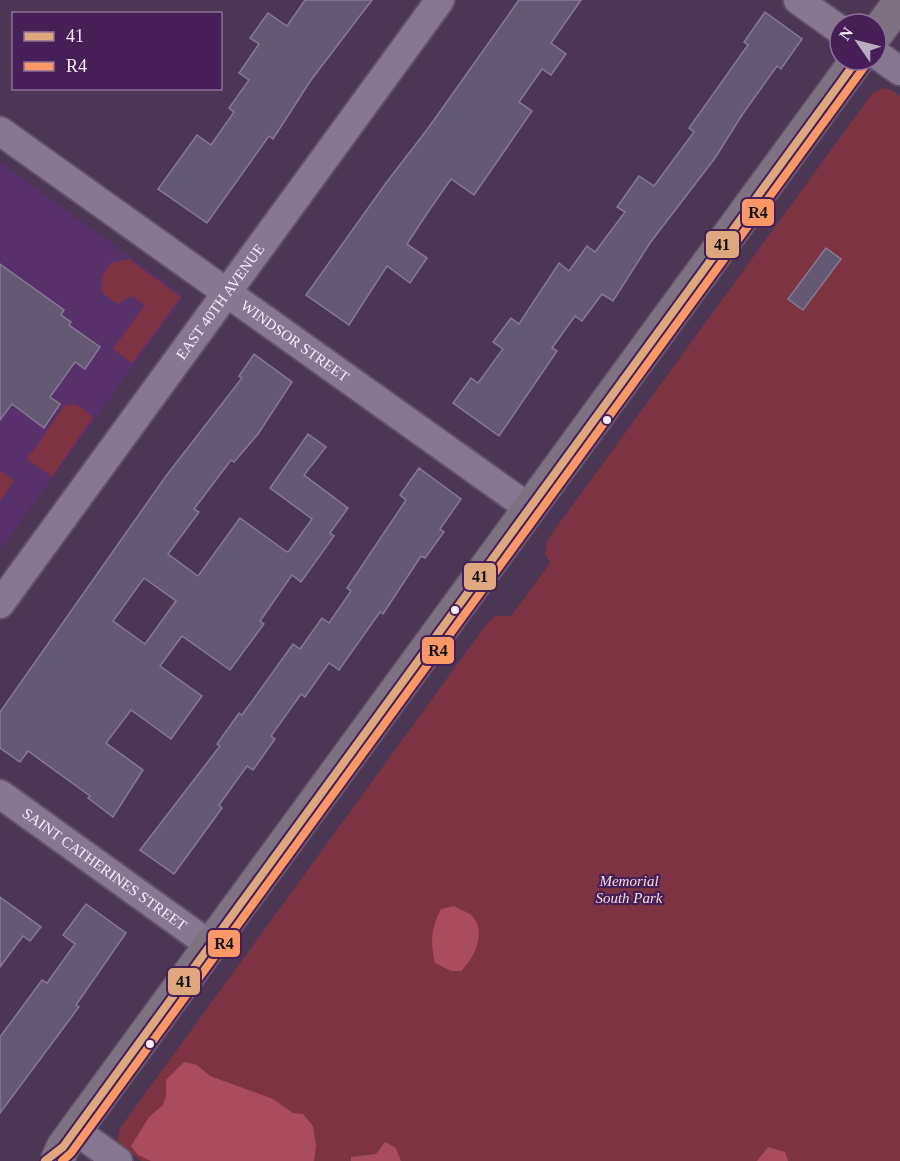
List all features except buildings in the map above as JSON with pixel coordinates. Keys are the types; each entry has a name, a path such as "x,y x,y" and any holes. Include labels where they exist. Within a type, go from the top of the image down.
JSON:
{"main road":[{"path":"888,18 900,2"},
{"path":"60,1150 848,72"}],"street":[{"name":"EAST 40TH AVENUE","path":"0,604 440,0"},
{"path":"798,0 828,21"},
{"name":"WINDSOR STREET","path":"0,131 529,508"},
{"name":"SAINT CATHERINES STREET","path":"0,794 210,945"},
{"path":"60,1150 118,1161"}],"shaded area":[{"path":"0,162 184,296 0,550"},
{"path":"454,906 471,915 476,922 479,937 474,952 461,971 451,971 435,963 432,948 433,929 441,909"},
{"path":"184,1062 197,1065 210,1076 273,1099 293,1113 303,1114 313,1126 316,1146 314,1161 151,1161 138,1155 131,1146 149,1117 163,1105 166,1096 166,1080"},
{"path":"385,1142 396,1148 401,1161 351,1161 351,1157 376,1154"},
{"path":"768,1147 785,1152 788,1161 757,1161"}],"green space":[{"name":"Memorial South Park","path":"882,88 889,89 900,96 900,1161 141,1161 117,1141 120,1128 488,622 496,616 511,616 550,563 545,554 548,539 871,95"},
{"path":"129,259 181,297 132,363 113,349 145,305 131,296 118,304 101,292 102,275 111,263"},
{"path":"76,404 93,417 52,477 27,459 64,406"},
{"path":"0,471 14,481 0,501"}],"transit line":[{"name":"41","path":"45,1161 63,1147 848,72"},
{"name":"R4","path":"62,1161 71,1153 861,72"}]}
